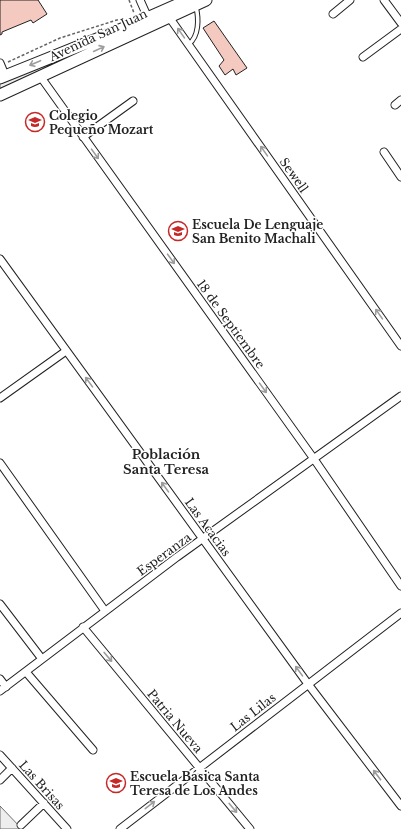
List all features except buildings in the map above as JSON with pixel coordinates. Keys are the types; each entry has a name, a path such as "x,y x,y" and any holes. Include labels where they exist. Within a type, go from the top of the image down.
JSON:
{"main road":[{"name":"Avenida San Juan","path":"2,70 68,49 146,13 206,0"},
{"name":"Avenida San Juan","path":"0,95 170,17 192,2"},
{"path":"68,49 72,55 72,62"}],"street":[{"path":"140,0 146,13"},
{"path":"333,14 350,0"},
{"path":"384,0 401,23"},
{"name":"Sewell","path":"170,17 401,346"},
{"path":"363,57 401,30"},
{"name":"18 de Septiembre","path":"40,76 314,459 401,586"},
{"path":"395,105 401,100"},
{"path":"83,137 133,101"},
{"path":"384,152 401,177"},
{"name":"Las Acacias","path":"0,259 308,684 401,806"},
{"path":"0,398 66,351"},
{"name":"Esperanza","path":"3,689 83,627 401,396"},
{"path":"0,463 105,611"},
{"path":"0,604 42,659"},
{"name":"Las Lilas","path":"120,829 401,614"},
{"name":"Patria Nueva","path":"83,627 250,829"},
{"path":"26,672 93,750"},
{"path":"0,679 3,689"},
{"name":"Las Brisas","path":"0,755 67,829"},
{"path":"0,780 12,768"},
{"path":"21,825 44,804"}],"lane":[{"path":"189,44 195,39 198,16 192,2"}],"path":[{"path":"129,0 134,13 146,13"},
{"path":"2,70 60,38 120,19"}],"shaded area":[{"path":"57,61 56,64 0,90 0,82"},
{"path":"0,806 22,829 0,829"}],"place":[{"name":"Colegio Pequeño Mozart","path":"35,122"},
{"name":"Escuela De Lenguaje San Benito Machali","path":"178,231"},
{"name":"Escuela Básica Santa Teresa de Los Andes","path":"116,783"}],"district":[{"name":"Población Santa Teresa","path":"166,462"}]}
